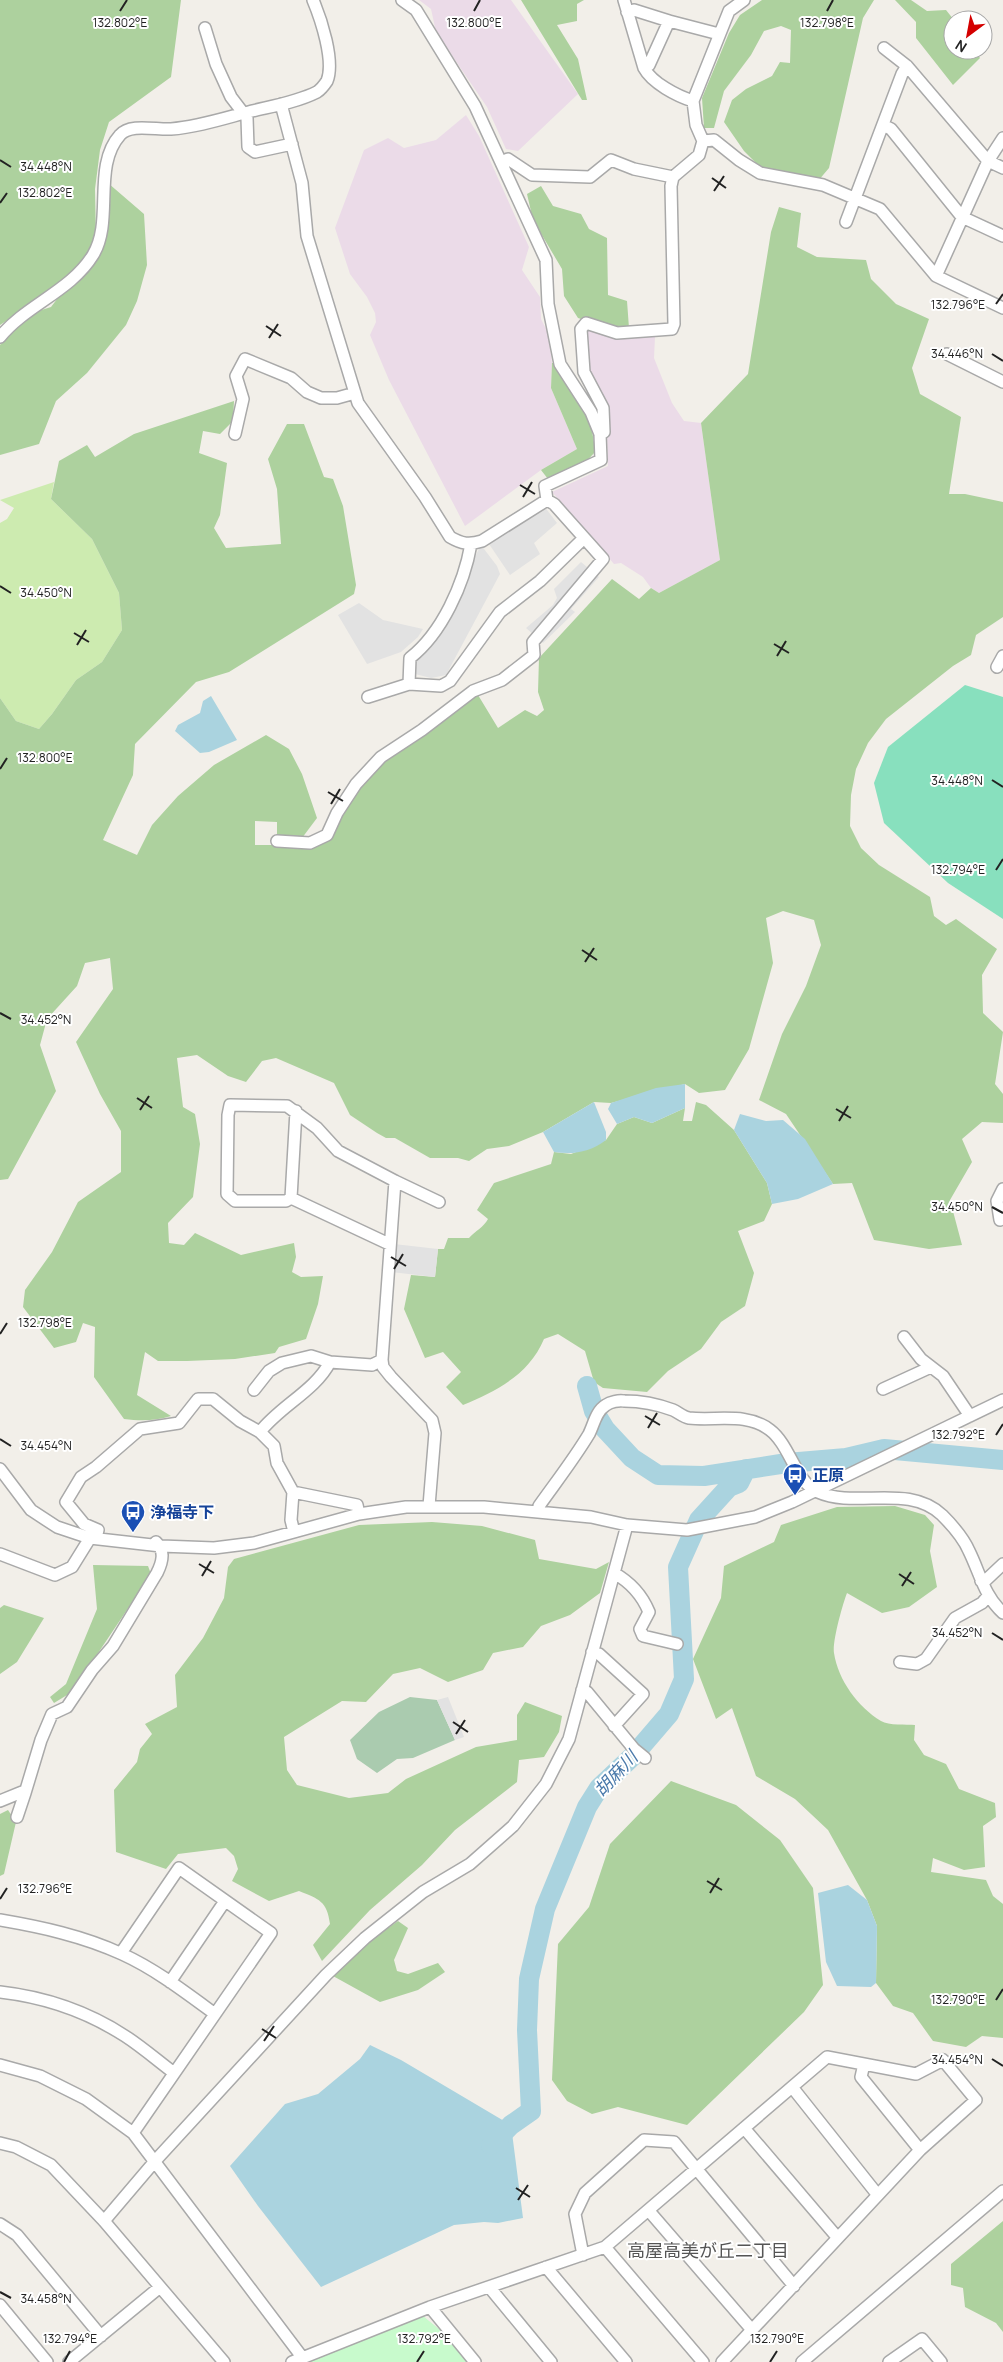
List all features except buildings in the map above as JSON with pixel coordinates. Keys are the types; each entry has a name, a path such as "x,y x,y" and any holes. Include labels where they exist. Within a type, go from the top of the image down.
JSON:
{"street":[{"path":"0,337 10,325 47,300 92,257 101,240 106,169 113,146 120,135 128,129 171,129 281,104 319,91 327,80 329,61 320,17 313,0"},
{"path":"277,841 310,843 327,835 337,813 356,784 381,757 422,730 473,691 502,680 534,655 533,642 603,559 547,500 545,486 601,460 600,434 591,412 560,364 548,304 546,260 475,106 416,10 402,0"},
{"path":"624,0 648,76 686,99 694,101"},
{"path":"600,434 604,432 603,408 584,372 581,329 586,323 617,334 672,329 674,324 671,186 673,177 699,155 704,141 696,124 694,101 729,11 744,0"},
{"path":"627,12 634,10 719,34"},
{"path":"644,68 649,66 669,21"},
{"path":"205,28 216,64 231,96 247,118 248,148 255,152 292,144"},
{"path":"884,48 898,57 907,66 988,161 1003,168"},
{"path":"846,222 882,125 907,66"},
{"path":"281,104 302,184 307,236 358,403 425,497 450,537 463,543 471,544 493,536 547,500"},
{"path":"882,125 891,129 962,217 1003,236"},
{"path":"936,276 988,161 1003,138"},
{"path":"704,141 714,140 738,160 760,173 823,184 880,209 936,276 1003,308"},
{"path":"501,162 508,159 532,175 590,177 611,160 634,169 673,177"},
{"path":"948,354 1003,382"},
{"path":"235,434 243,399 236,376 245,359 291,378 307,392 321,398 337,398 355,393"},
{"path":"368,697 410,684 441,686 450,681 500,612 540,581 584,538"},
{"path":"410,684 410,658 422,648 447,609 468,564 471,544"},
{"path":"997,667 1003,656"},
{"path":"291,1198 286,1201 235,1201 227,1194 228,1115 230,1105 277,1105 296,1111 317,1128 338,1151 439,1202"},
{"path":"291,1198 296,1111"},
{"path":"396,1181 389,1244 382,1360 383,1367 391,1377 432,1420 435,1433 429,1506"},
{"path":"1000,1220 997,1202 1003,1188"},
{"path":"291,1198 389,1244"},
{"path":"904,1337 921,1359 943,1376 970,1416"},
{"path":"254,1390 269,1370 282,1363 311,1356 330,1362 372,1365 382,1360"},
{"path":"260,1432 271,1418 323,1375 330,1362"},
{"path":"883,1389 931,1367"},
{"path":"94,1534 66,1502 81,1477 96,1467 140,1429 179,1423 198,1399 213,1399 240,1422 260,1432 274,1446 277,1463 293,1492 291,1520 294,1532"},
{"path":"539,1512 539,1506 589,1433 600,1411 607,1404 621,1400 652,1404 673,1410 687,1418 746,1419 771,1430 782,1442 805,1483 815,1491 843,1500 891,1497 929,1506 940,1513 960,1536 969,1550 988,1596 1003,1613"},
{"path":"0,1469 19,1497 43,1519 57,1527 160,1546 214,1548 254,1543 359,1514 406,1507 429,1506 484,1507 539,1512 591,1518 628,1525 687,1530 755,1517 815,1491 1003,1400"},
{"path":"293,1492 357,1505 359,1514"},
{"path":"104,2221 156,2161 326,1975 365,1938 423,1892 470,1864 513,1826 546,1784 569,1739 628,1525"},
{"path":"0,1554 55,1574 72,1567 94,1534"},
{"path":"17,1817 41,1740 52,1714 67,1708 92,1670 112,1646 157,1573 163,1560 160,1546"},
{"path":"981,1581 986,1580 1003,1564"},
{"path":"614,1574 627,1580 645,1601 649,1612 640,1629 643,1636 677,1644"},
{"path":"900,1662 917,1664 926,1659 955,1618 982,1603 988,1596"},
{"path":"592,1652 599,1654 643,1694 614,1726"},
{"path":"582,1690 587,1692 614,1726 645,1758"},
{"path":"0,1801 22,1792 25,1793"},
{"path":"121,1953 178,1868 271,1933 133,2133"},
{"path":"170,1982 225,1901"},
{"path":"0,1920 50,1928 121,1953 170,1982 215,2014"},
{"path":"0,1992 26,1995 77,2011 126,2036 174,2073"},
{"path":"0,2065 40,2076 86,2098 133,2133 156,2161 297,2360 430,2307 605,2247 827,2058 916,2074 943,2060 976,2100 920,2150 722,2362"},
{"path":"864,2064 862,2077 920,2150"},
{"path":"792,2088 878,2194"},
{"path":"744,2128 837,2237"},
{"path":"583,2255 575,2214 585,2193 644,2140 674,2142 696,2171 794,2286"},
{"path":"0,2143 16,2147 51,2166 104,2221 224,2362"},
{"path":"802,2362 1003,2191"},
{"path":"649,2211 752,2330"},
{"path":"0,2224 17,2235 101,2336"},
{"path":"605,2247 703,2362"},
{"path":"546,2267 626,2362"},
{"path":"69,2362 160,2287"},
{"path":"490,2288 551,2362"},
{"path":"0,2306 47,2362"},
{"path":"430,2307 475,2362"},
{"path":"889,2362 922,2339 941,2362"}],"shaded area":[{"path":"419,0 511,0 578,94 518,151 506,149 487,107 436,32 431,9"},
{"path":"466,115 479,136 529,247 522,270 540,297 541,319 548,333 552,363 551,388 577,449 541,470 465,526 389,380 370,335 376,322 375,313 367,297 350,274 335,228 364,150 388,138 404,148 436,140"},
{"path":"589,327 611,337 655,337 654,358 672,403 684,421 701,423 720,560 659,593 651,588 643,577 621,563 614,564 552,492 608,466 606,407 589,375 584,333"},
{"path":"544,506 557,523 534,543 540,554 510,575 489,544"},
{"path":"481,545 497,566 500,574 446,675 431,678 415,674 413,661 429,647"},
{"path":"581,562 599,577 571,609 575,612 543,643 526,628 553,605 557,598 554,589"},
{"path":"359,603 383,620 423,629 418,637 401,652 367,664 338,615"},
{"path":"394,1244 438,1249 435,1277 391,1272"},
{"path":"448,1697 464,1737 455,1740 437,1700"}],"green space":[{"path":"0,0 181,0 171,77 109,122 100,150 95,189 96,239 90,255 43,297 0,325"},
{"path":"521,0 584,0 577,4 577,21 557,25 578,59 587,100 582,100"},
{"path":"762,0 874,0 863,18 829,168 818,181 763,170 744,151 724,122 732,100 746,89 772,76 780,62 790,63 791,30 781,26 764,31 751,55 724,91 714,128 704,128 702,98 729,33 740,15"},
{"path":"895,0 911,0 927,11 943,10 943,60 978,60 953,85 916,38 916,22"},
{"path":"108,183 144,214 147,265 137,301 126,325 87,373 56,401 39,444 0,455 0,345 13,329 35,312 51,307 64,290 96,259 105,241"},
{"path":"541,186 553,206 581,214 589,229 607,238 608,295 627,301 629,328 616,330 578,318 564,296 562,269 533,220 527,194"},
{"path":"779,207 801,213 797,247 817,257 866,260 871,279 896,304 929,319 912,368 920,394 961,417 949,494 965,494 1003,502 1003,617 976,635 971,655 953,666 886,719 868,743 856,769 851,795 850,826 861,848 879,865 930,897 934,916 946,925 956,919 997,949 982,975 983,1013 1003,1032 995,1084 1003,1094 1003,1123 982,1122 962,1139 972,1162 950,1200 962,1245 929,1249 874,1240 852,1183 833,1184 786,1114 759,1100 782,1034 806,986 821,945 814,920 783,911 766,918 773,963 749,1049 725,1090 699,1093 685,1084 611,1103 594,1102 543,1132 509,1146 487,1149 469,1161 458,1158 430,1158 395,1138 386,1138 350,1115 334,1083 276,1058 262,1061 246,1082 228,1076 197,1055 177,1058 183,1107 195,1114 200,1144 193,1197 168,1223 169,1243 184,1245 195,1233 241,1255 294,1243 296,1257 292,1272 301,1277 323,1276 318,1304 306,1339 279,1347 275,1353 235,1359 158,1361 145,1352 137,1395 171,1416 148,1420 124,1419 94,1377 95,1327 83,1323 76,1342 54,1348 23,1307 25,1290 52,1252 78,1202 121,1172 121,1131 100,1094 76,1042 113,989 110,958 85,963 77,986 47,1019 40,1045 56,1091 8,1179 0,1180 0,698 16,721 39,729 76,680 102,662 122,630 119,593 92,539 51,499 59,461 87,445 95,457 134,434 234,401 233,421 220,434 203,431 199,453 227,463 220,515 214,528 226,548 281,544 277,489 268,459 287,424 304,424 324,477 333,479 343,506 356,585 354,594 229,672 196,682 135,744 133,775 103,840 137,855 152,825 178,796 214,765 266,735 289,749 302,774 317,818 302,838 277,836 277,822 255,821 255,845 311,845 380,762 428,733 478,695 498,728 525,710 537,716 544,710 538,692 539,658 612,579 639,599 651,588 659,593 720,560 701,423 748,374 771,232"},
{"path":"552,363 556,363 576,394 587,416 594,440 595,452 583,465 548,479 541,470 577,449 551,388"},
{"path":"54,482 51,499 92,539 119,593 122,630 102,662 76,680 39,729 16,721 0,698 0,523 7,519 14,508 0,500"},
{"path":"965,685 1003,697 1003,919 948,883 884,823 874,783 888,747"},
{"path":"696,1102 706,1105 734,1130 767,1183 772,1204 764,1221 738,1231 754,1273 745,1306 721,1322 701,1349 668,1371 647,1392 603,1388 594,1382 585,1351 558,1334 544,1339 530,1363 510,1380 487,1394 463,1405 446,1387 461,1372 443,1352 425,1358 404,1309 411,1275 435,1277 438,1249 444,1249 448,1238 469,1238 484,1224 488,1219 477,1210 494,1183 551,1164 554,1152 571,1154 606,1140 617,1124 634,1117 652,1123 685,1108 683,1121 692,1121"},
{"path":"895,1506 925,1515 934,1525 930,1551 937,1587 909,1607 882,1613 847,1593 836,1632 834,1653 840,1673 850,1692 865,1708 884,1723 915,1725 914,1740 924,1755 946,1764 959,1789 995,1803 996,1817 983,1826 985,1867 964,1870 933,1858 931,1872 986,1880 993,1896 1003,1904 1003,2038 982,2036 966,2047 933,2041 913,2013 893,2006 876,1983 877,1926 867,1900 828,1830 795,1799 756,1776 732,1708 716,1719 693,1659 721,1598 724,1566 774,1542 781,1525 837,1507"},
{"path":"432,1522 482,1526 535,1540 539,1559 596,1569 609,1562 600,1593 570,1615 541,1626 523,1647 493,1653 483,1670 448,1682 420,1668 393,1674 366,1702 342,1701 284,1737 287,1770 297,1785 349,1798 388,1793 406,1779 476,1747 517,1740 517,1715 525,1702 562,1716 559,1732 544,1757 519,1760 517,1782 455,1830 422,1865 370,1910 322,1961 313,1945 330,1924 327,1910 321,1902 299,1891 269,1901 232,1881 238,1869 234,1856 226,1848 178,1854 166,1869 116,1852 114,1790 137,1762 140,1749 152,1734 145,1724 177,1707 175,1675 203,1638 224,1598 228,1567 234,1559 359,1525"},
{"path":"93,1565 148,1566 151,1574 72,1692 54,1703 50,1697 66,1684 97,1609"},
{"path":"4,1605 44,1618 17,1662 0,1674 0,1608"},
{"path":"410,1697 437,1700 455,1740 413,1758 397,1759 377,1773 357,1759 350,1740 379,1712"},
{"path":"671,1781 736,1805 780,1840 813,1888 823,1985 804,2012 687,2125 618,2107 592,2114 567,2101 552,2080 558,1944 589,1907 610,1844"},
{"path":"8,1810 16,1822 4,1874 0,1876 0,1814"},
{"path":"398,1921 408,1928 394,1960 397,1971 408,1974 438,1963 445,1972 418,1990 380,2002 333,1976 364,1945"},
{"path":"1003,2221 1003,2332 996,2323 965,2307 963,2288 951,2285 951,2264"},
{"path":"423,2316 445,2334 467,2362 306,2362"}],"water":[{"path":"211,696 237,740 209,752 200,753 175,731 178,725 200,713 203,701"},
{"path":"685,1084 685,1108 652,1123 634,1117 617,1124 608,1109 611,1103 656,1088"},
{"path":"594,1102 606,1132 606,1140 581,1152 554,1152 543,1132"},
{"path":"740,1114 766,1121 783,1120 805,1139 833,1184 798,1199 772,1204 767,1183 734,1130"},
{"path":"848,1885 867,1900 877,1926 876,1983 871,1987 837,1986 826,1962 818,1893"},
{"path":"370,2045 401,2060 511,2125 523,2218 498,2223 484,2222 454,2225 321,2287 258,2206 230,2166 285,2104 318,2094 360,2059"}],"waterway":[{"path":"587,1386 594,1411 605,1429 632,1458 658,1475 704,1476 787,1463 846,1458 884,1449 1003,1460"},
{"name":"胡麻川","path":"491,2145 511,2125 531,2111 527,2030 529,1979 545,1909 587,1807 599,1788 633,1756 669,1714 684,1679 678,1567 699,1520 729,1487 739,1483 746,1469"}],"place":[{"name":"正原","path":"795,1496"},
{"name":"浄福寺下","path":"133,1533"}],"district":[{"name":"高屋高美が丘二丁目","path":"708,2251"}]}
